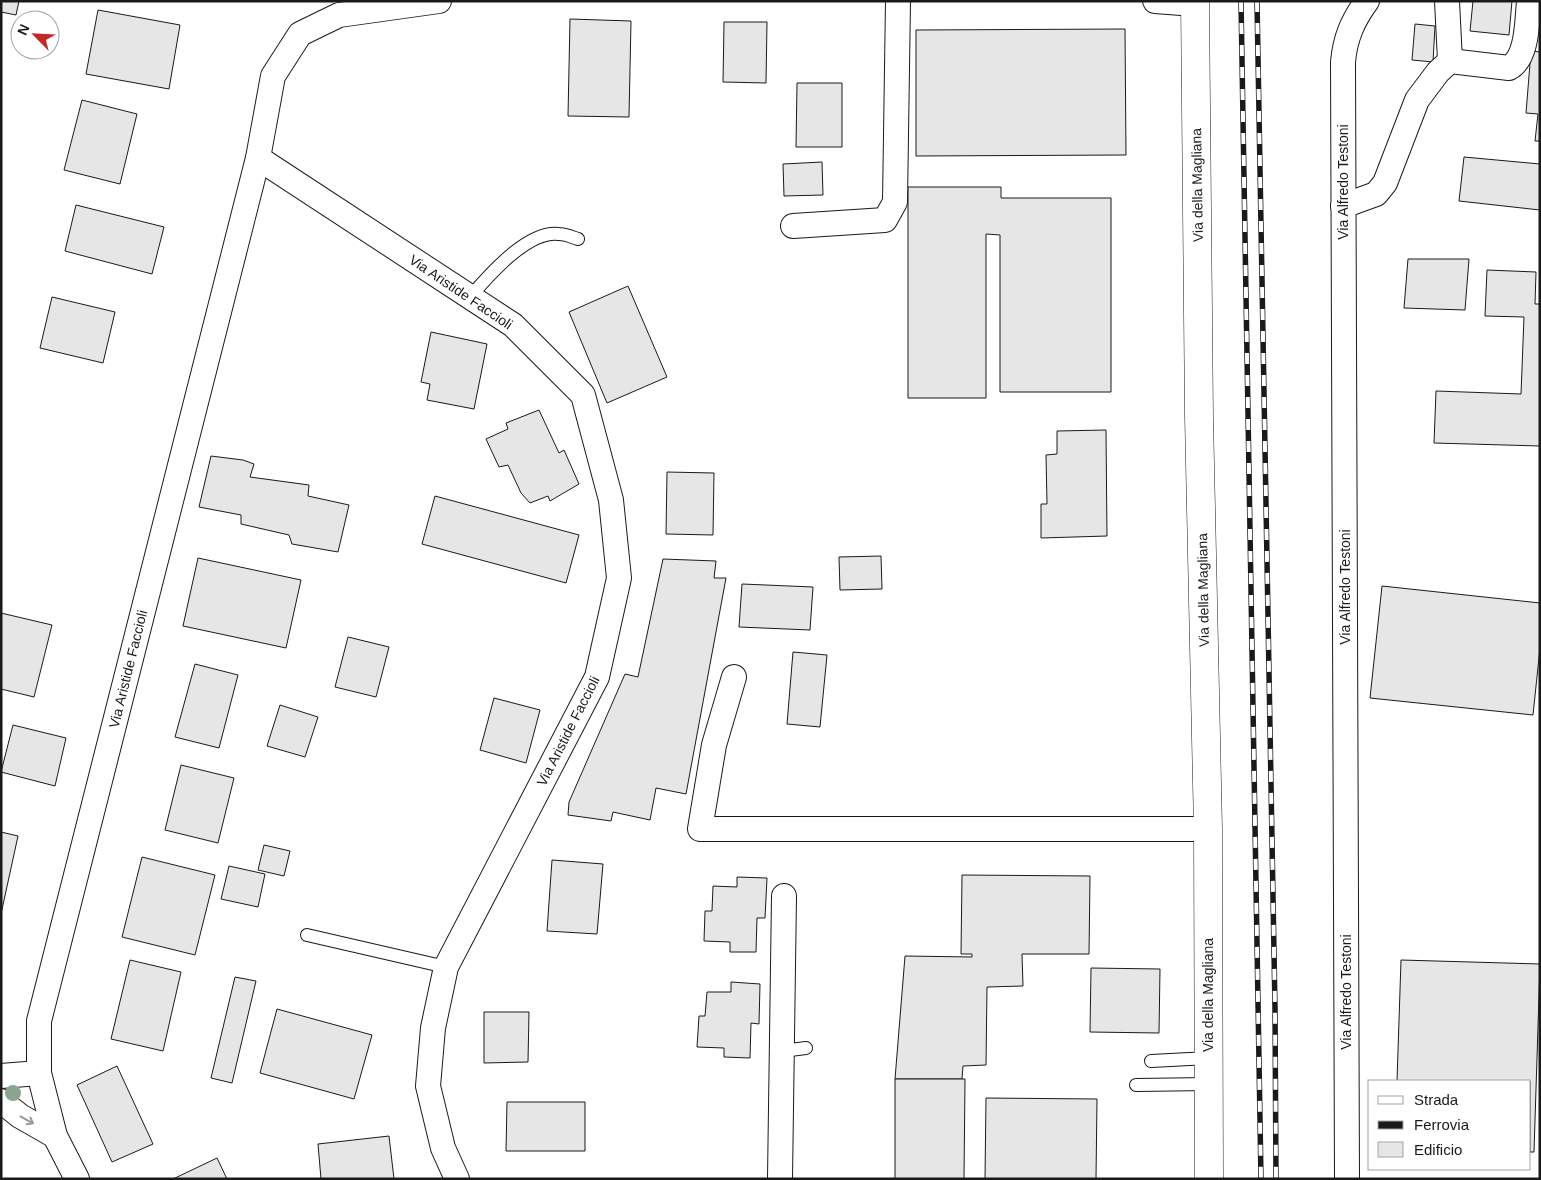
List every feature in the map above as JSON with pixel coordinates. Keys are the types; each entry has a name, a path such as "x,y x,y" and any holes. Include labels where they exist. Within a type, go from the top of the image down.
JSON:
{"main road":[{"name":"Via della Magliana","path":"1195,2 1199,417 1208,829 1209,1179"}],"street":[{"name":"Via Aristide Faccioli","path":"77,1179 56,1136 39,1072 39,1021 258,158 273,76 300,34 339,8 439,1"},
{"path":"793,226 885,220 895,202 898,1"},
{"path":"1155,1 1195,2"},
{"name":"Via Alfredo Testoni","path":"1347,1179 1343,62 1344,48 1351,26 1367,1"},
{"path":"1447,1 1450,61"},
{"path":"1344,206 1376,194 1385,183 1417,100 1438,72 1450,61 1509,68 1516,64 1533,38 1529,1"},
{"name":"Via Aristide Faccioli","path":"258,158 513,325 582,395 611,500 618,578 597,678 446,967 433,1028 428,1086 443,1148 457,1179"},
{"path":"734,677 714,745 700,829 1208,829"},
{"path":"780,1179 782,1050 791,937 784,896"},
{"path":"1,1076 39,1072"},
{"path":"1,1101 20,1116 56,1136"}],"lane":[{"path":"470,296 493,272 535,238 558,233 578,239"},
{"path":"307,936 446,967"},
{"path":"782,1050 806,1048"},
{"path":"1151,1061 1209,1071"},
{"path":"1136,1085 1209,1071"}],"building":[{"path":"1,1 19,1 17,10 10,10 10,14 1,12"},
{"path":"1473,1 1512,1 1509,35 1470,31"},
{"path":"98,10 180,25 169,89 86,74"},
{"path":"570,19 631,21 629,117 568,116"},
{"path":"724,22 767,22 766,83 723,82"},
{"path":"1415,24 1435,26 1433,62 1412,60"},
{"path":"1125,29 1126,155 916,156 916,30"},
{"path":"1531,51 1540,52 1540,141 1535,141 1538,114 1526,113"},
{"path":"797,83 842,83 842,147 796,147"},
{"path":"82,100 137,114 120,184 64,170"},
{"path":"1464,157 1540,164 1540,210 1459,201"},
{"path":"822,162 823,195 784,196 783,164"},
{"path":"908,187 1001,187 1001,198 1111,198 1111,392 1000,392 1000,235 986,234 986,398 908,398"},
{"path":"76,205 164,227 152,274 65,251"},
{"path":"1408,259 1469,259 1465,310 1404,308"},
{"path":"1487,270 1536,272 1535,304 1540,304 1540,446 1434,443 1436,391 1521,394 1524,317 1485,316"},
{"path":"628,286 667,377 607,403 569,312"},
{"path":"52,297 115,312 103,363 40,348"},
{"path":"431,332 487,344 474,409 427,400 430,384 421,382"},
{"path":"539,410 559,453 564,450 579,484 550,501 548,496 530,503 521,493 508,465 499,467 486,439 508,429 506,423"},
{"path":"1106,430 1107,536 1041,538 1041,504 1047,504 1046,455 1057,454 1057,431"},
{"path":"211,456 243,460 254,464 250,477 309,485 308,496 349,505 338,552 292,544 289,535 241,524 241,515 199,507"},
{"path":"667,472 714,473 713,535 666,534"},
{"path":"435,496 579,535 566,583 422,544"},
{"path":"881,556 882,589 840,590 839,557"},
{"path":"198,558 301,580 286,648 183,626"},
{"path":"663,559 716,561 714,578 726,578 686,794 656,788 650,820 613,812 611,821 568,815 569,802 625,674 638,677"},
{"path":"742,584 813,587 810,630 739,627"},
{"path":"1382,586 1540,603 1540,648 1533,715 1370,698"},
{"path":"1,613 52,625 34,697 1,689"},
{"path":"348,637 389,647 376,697 335,687"},
{"path":"793,652 827,655 820,727 787,724"},
{"path":"195,664 238,675 219,748 175,737"},
{"path":"494,698 540,710 526,763 480,750"},
{"path":"280,705 318,717 305,757 267,746"},
{"path":"13,725 66,738 55,786 1,772"},
{"path":"181,765 234,778 218,843 165,830"},
{"path":"1,832 18,836 1,914"},
{"path":"264,845 290,851 284,876 258,870"},
{"path":"142,857 215,875 195,955 122,937"},
{"path":"552,860 603,864 597,934 547,931"},
{"path":"229,866 265,874 258,907 221,899"},
{"path":"962,875 1090,876 1089,954 1022,954 1023,986 987,987 986,1065 963,1066 962,1079 895,1079 905,956 972,957 972,954 961,954"},
{"path":"737,877 767,878 765,918 757,918 756,952 730,952 730,942 704,941 705,911 712,911 713,886 737,887"},
{"path":"130,960 181,972 163,1051 111,1039"},
{"path":"1401,960 1540,964 1534,1152 1531,1152 1531,1080 1397,1080"},
{"path":"1091,968 1160,969 1159,1033 1090,1032"},
{"path":"235,977 256,981 232,1083 211,1078"},
{"path":"731,982 760,984 759,1024 751,1023 750,1058 724,1057 724,1048 697,1047 699,1016 705,1016 707,992 731,992"},
{"path":"277,1009 372,1035 354,1099 260,1073"},
{"path":"484,1012 529,1012 528,1062 484,1063"},
{"path":"117,1066 153,1144 112,1162 77,1085"},
{"path":"895,1079 965,1079 964,1179 895,1179"},
{"path":"986,1098 1097,1099 1096,1179 985,1179"},
{"path":"507,1102 585,1102 585,1151 506,1151"},
{"path":"389,1136 394,1179 321,1179 318,1144"},
{"path":"217,1158 227,1179 173,1179"}],"railway":[{"path":"1241,1 1261,1179"},
{"path":"1257,1 1275,1008 1276,1179"}]}
